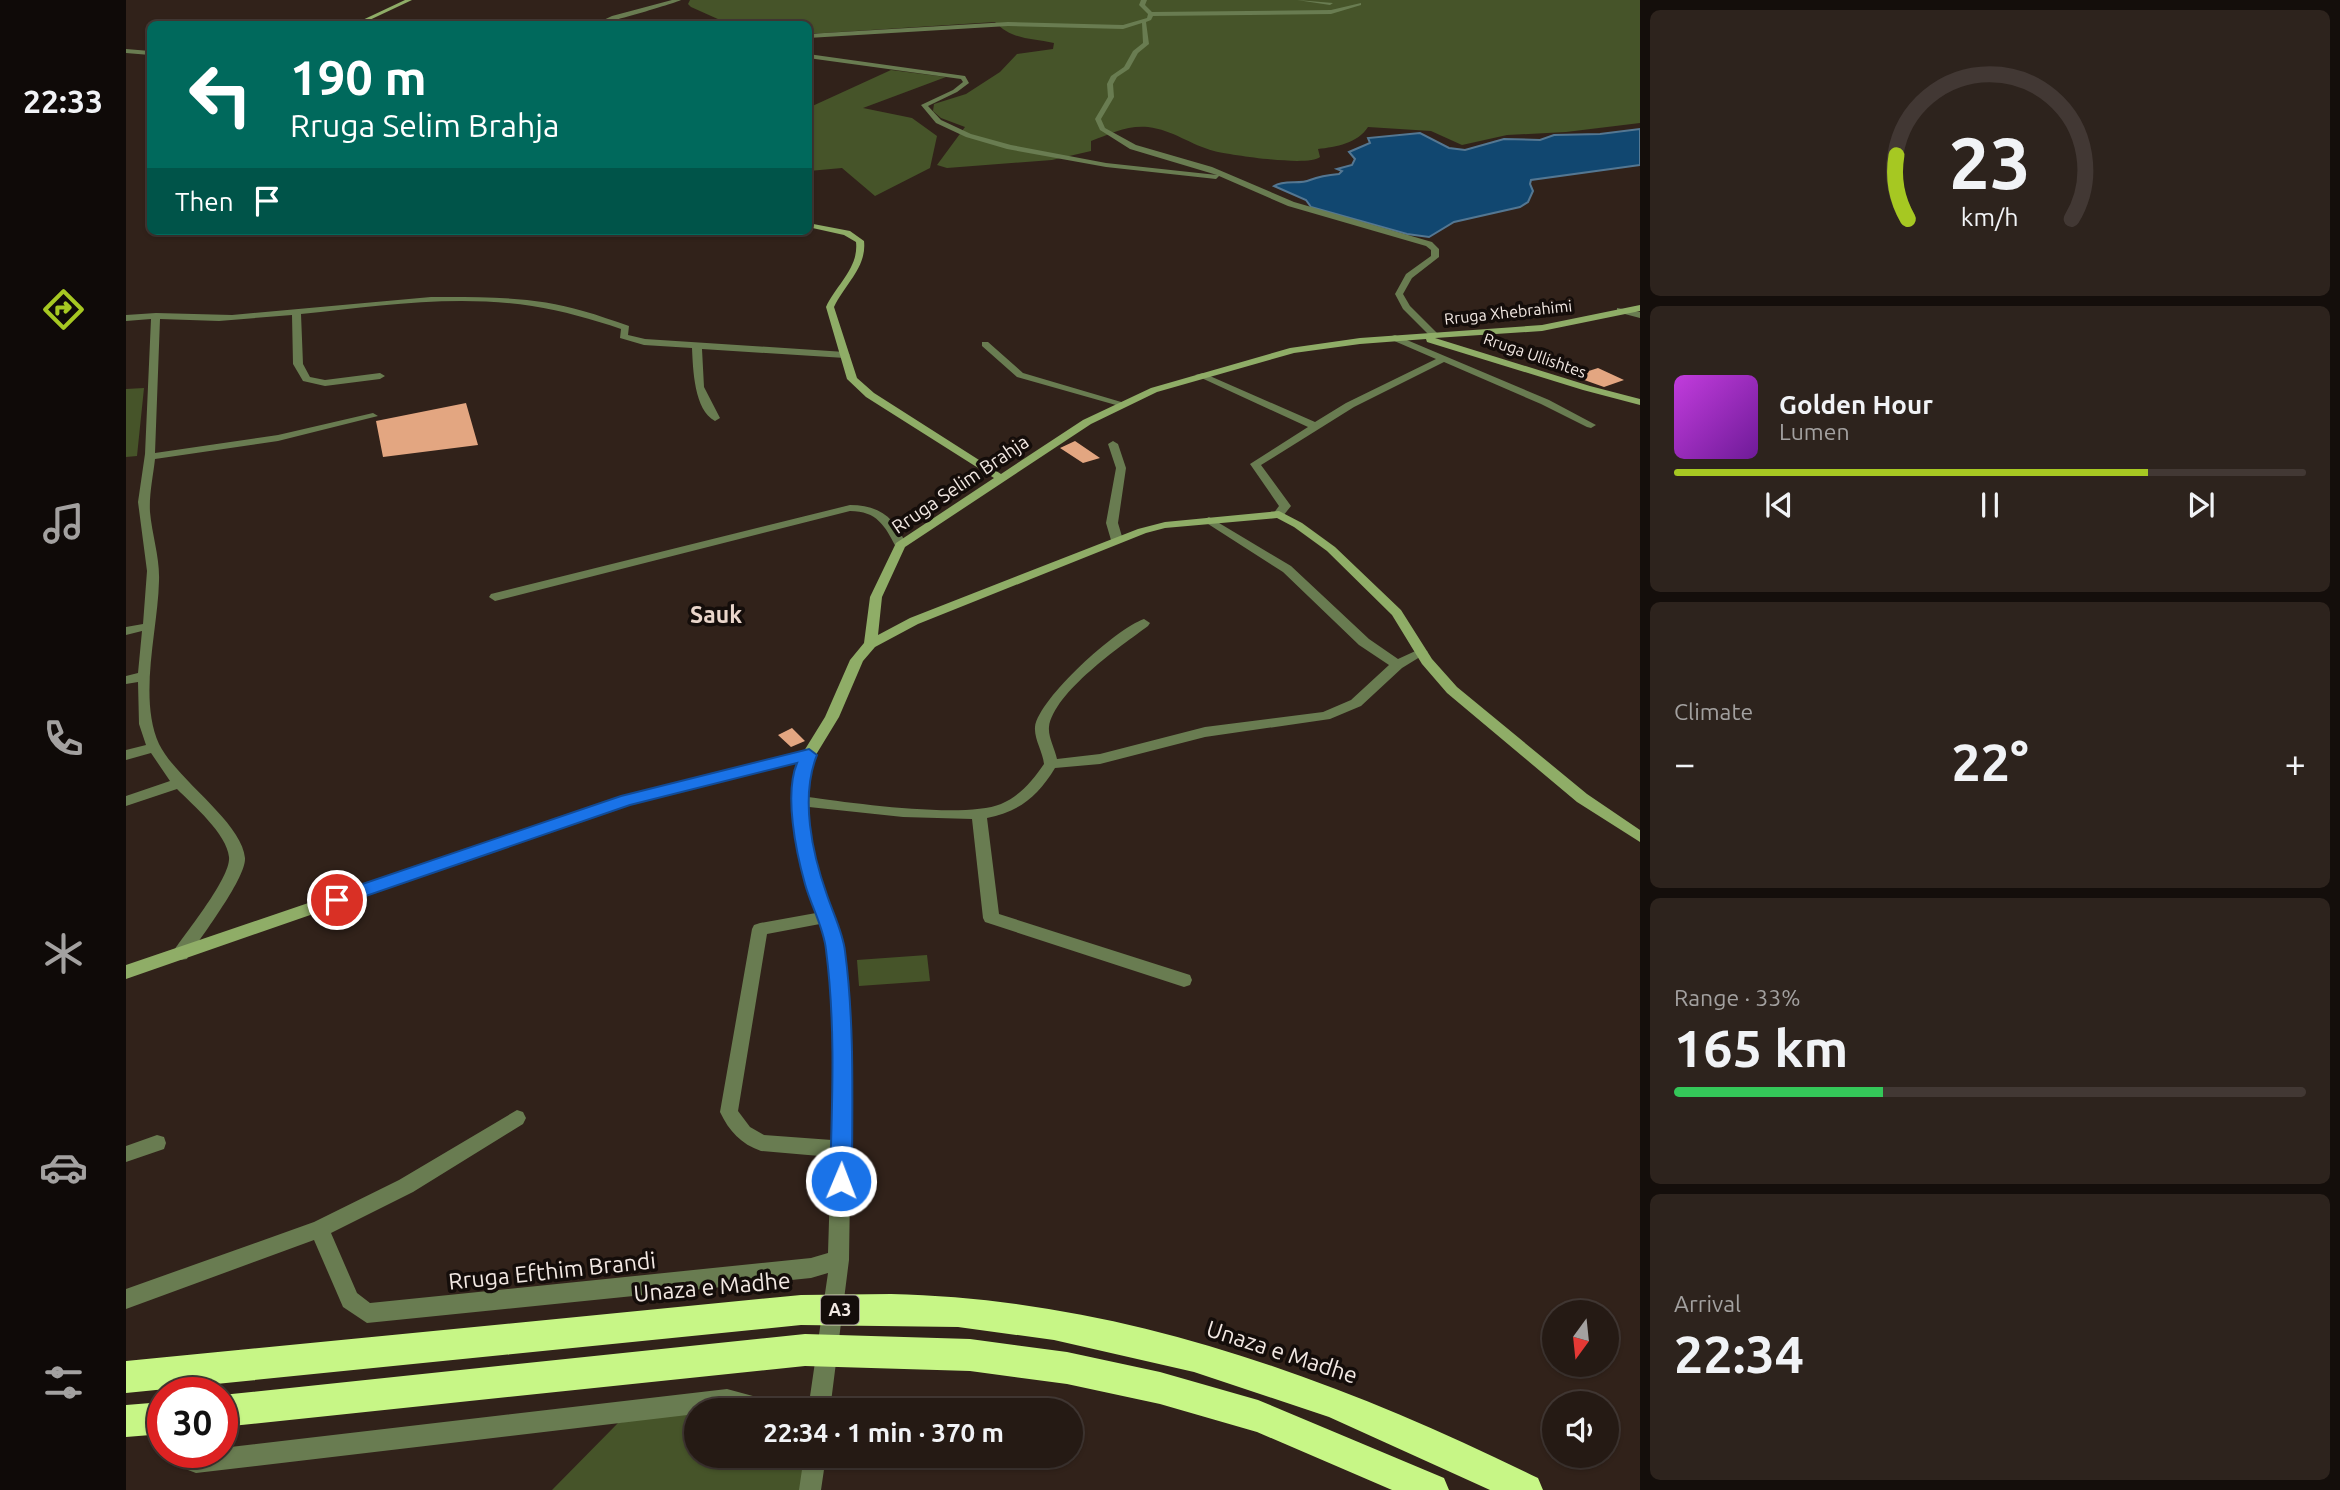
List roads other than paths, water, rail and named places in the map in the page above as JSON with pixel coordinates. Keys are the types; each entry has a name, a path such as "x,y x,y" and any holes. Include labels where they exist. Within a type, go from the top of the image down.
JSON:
{"highway":[{"name":"Unaza e Madhe","path":"126,1377 768,1313 892,1309 980,1314 1114,1336 1246,1369 1399,1428 1526,1490"},
{"name":"A3","path":"238,1409 805,1350 970,1355 1067,1368 1160,1388 1258,1416 1432,1490"},
{"path":"126,1421 147,1419"}],"street":[{"path":"363,21 409,0"},
{"path":"605,21 678,0"},
{"path":"1144,0 1142,5 1151,14 1332,12 1359,4 1300,0"},
{"path":"1151,14 1145,23 1146,44 1135,52 1127,68 1114,76 1110,84 1111,97 1098,119 1102,129 1133,146 1232,178 1291,204 1433,247 1436,257 1409,276 1399,294 1406,307 1434,335"},
{"path":"812,36 1009,24 1102,28 1145,23"},
{"path":"126,51 147,53"},
{"path":"812,57 963,77 967,82 955,91 924,105 928,116 957,131 1009,147 1175,174 1232,178"},
{"path":"812,226 847,233 860,241 862,247 857,264 830,307 852,379 861,389 999,477"},
{"path":"126,318 156,316 220,319 385,303 490,299 570,310 626,328 623,336 627,338 696,346 845,355"},
{"name":"Rruga Xhebrahimi","path":"1421,337 1542,328 1640,308"},
{"path":"1620,310 1640,315"},
{"path":"296,311 298,364 306,379 325,383 380,376"},
{"path":"156,316 150,457 144,501 153,578 144,676 146,724 154,747 179,783 230,838 237,855 234,874 181,954"},
{"name":"Rruga Selim Brahja","path":"809,755 832,717 857,660 870,643 876,597 900,545 999,477 1123,404 1200,375 1293,350 1421,337"},
{"name":"Rruga Ullishtes","path":"1421,337 1471,350 1578,387 1640,402"},
{"path":"1395,338 1441,360 1545,402 1591,425"},
{"path":"985,344 1020,375 1123,404"},
{"path":"696,346 699,387 715,418"},
{"path":"1279,514 1285,506 1255,464 1314,426 1441,360"},
{"path":"1200,375 1314,426"},
{"path":"150,457 278,438 373,416"},
{"path":"1113,444 1121,468 1112,523 1117,540"},
{"path":"495,597 850,508 869,508 886,520 893,527 900,545"},
{"path":"870,643 914,621 1117,540 1165,525 1279,514 1331,548 1362,577 1397,613 1439,676 1468,704 1582,798 1640,837"},
{"path":"1209,520 1287,569 1364,642 1397,665"},
{"path":"801,801 979,815 1018,802 1035,788 1051,764 1042,726 1049,708 1106,649 1144,624"},
{"path":"126,631 150,626"},
{"path":"1051,764 1100,759 1205,732 1325,716 1356,703 1397,665 1422,652"},
{"path":"126,680 144,676"},
{"path":"126,755 154,747"},
{"path":"809,755 800,776 803,836 836,948 843,1056 839,1265 821,1398"},
{"path":"126,972 626,800 809,755"},
{"path":"126,800 179,783"},
{"path":"979,815 991,918 1184,980"},
{"path":"825,917 760,929 729,1112 743,1133 761,1143 842,1149"},
{"path":"126,1299 319,1229 406,1186 517,1118"},
{"path":"126,1154 157,1143"},
{"name":"Rruga Efthim Brandi","path":"319,1229 350,1300 367,1313 839,1265"},
{"path":"238,1457 684,1405"},
{"path":"810,1490 813,1468"}],"water":[{"path":"1640,129 1640,165 1531,180 1533,191 1528,202 1520,207 1454,222 1429,237 1407,234 1311,207 1306,200 1274,186 1339,174 1342,171 1337,169 1352,165 1355,159 1349,152 1370,143 1368,138 1420,133 1449,148 1465,150 1504,139 1540,140 1554,135 1600,134"}],"district":[{"name":"Sauk","path":"716,615"}]}
